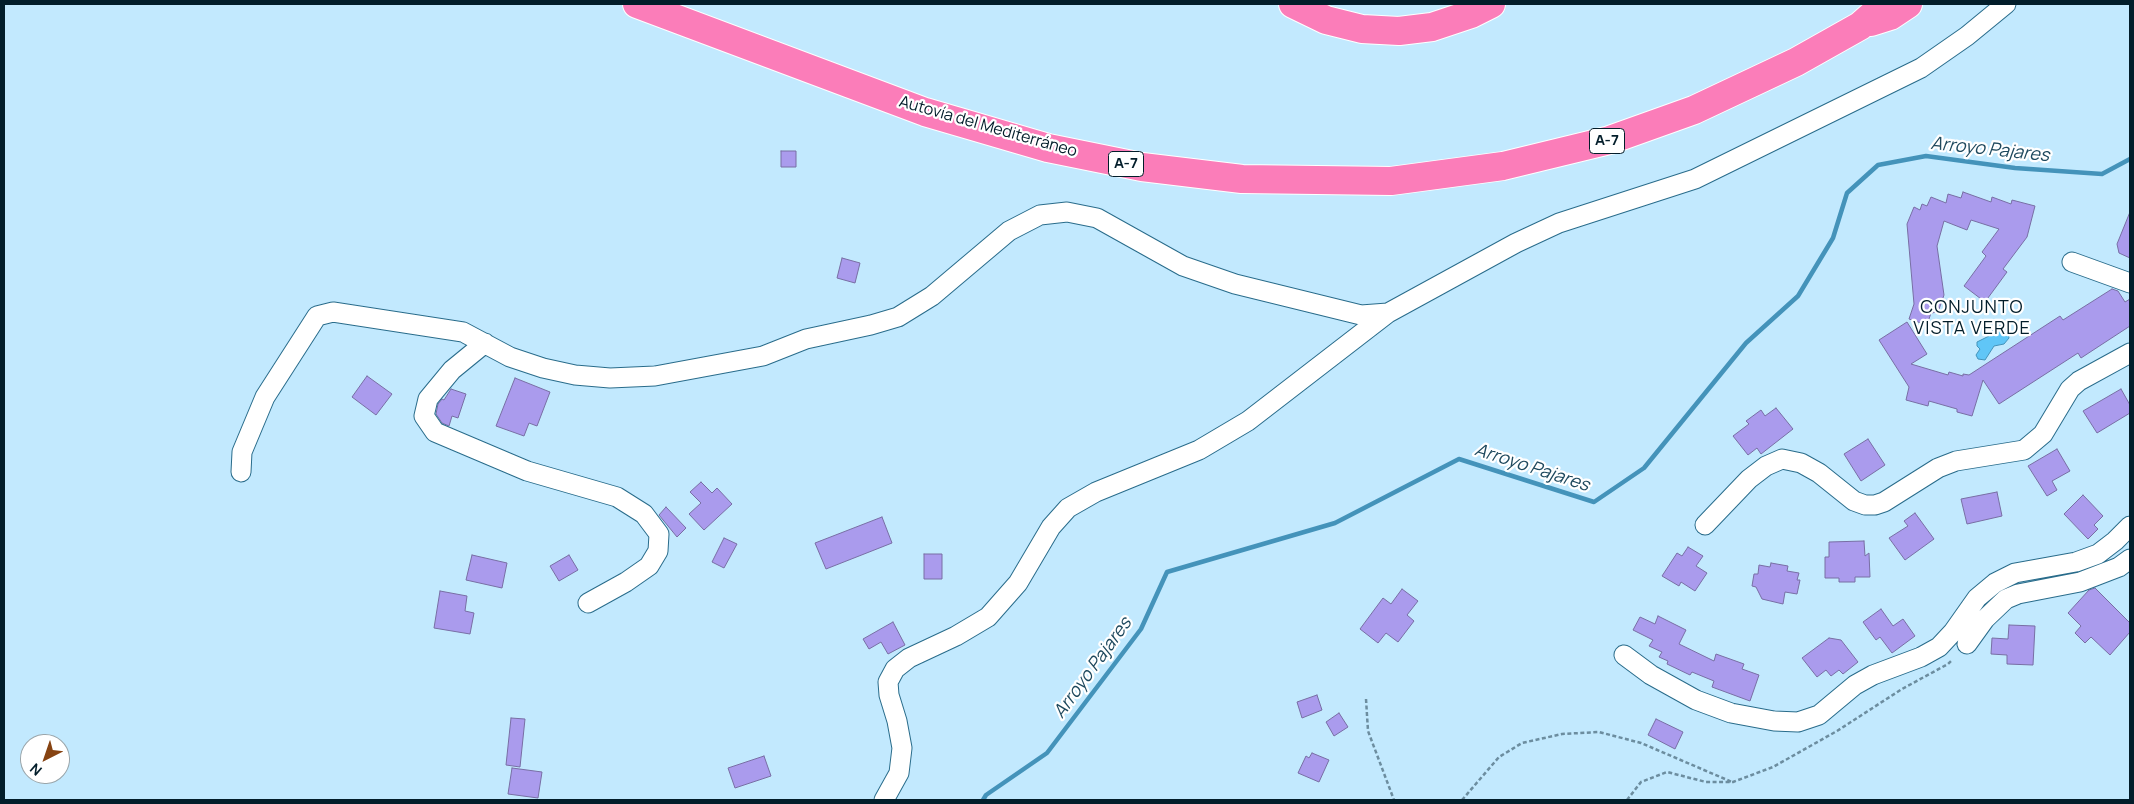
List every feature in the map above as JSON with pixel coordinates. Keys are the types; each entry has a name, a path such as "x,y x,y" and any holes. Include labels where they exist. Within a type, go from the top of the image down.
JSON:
{"highway":[{"name":"Autovía del Mediterráneo","path":"637,4 925,112 1048,148 1142,167 1242,180 1391,181 1503,166 1610,140 1694,110 1796,62 1860,26 1885,4"},
{"path":"1293,4 1326,20 1362,29 1399,31 1432,27 1471,14 1491,4"},
{"path":"1860,26 1890,16 1908,4"}],"street":[{"path":"884,800 899,773 902,748 897,721 888,695 888,682 895,669 908,658 956,636 988,617 1018,583 1051,527 1068,508 1096,492 1200,450 1248,421 1388,313 1516,243 1559,223 1695,178 1921,68 1967,36 2006,4"},
{"path":"241,472 242,452 265,397 317,316 333,312 463,332 510,357 543,368 575,375 610,378 655,376 763,356 806,339 870,326 898,317 932,296 1010,231 1040,215 1067,212 1097,218 1183,266 1235,284 1361,315 1388,313"},
{"path":"2072,262 2130,283"},
{"path":"485,343 452,370 428,399 424,416 435,432 527,470 617,497 644,514 659,534 658,551 649,566 626,582 588,603"},
{"path":"1705,525 1748,479 1766,466 1782,459 1800,463 1819,473 1854,501 1865,505 1875,505 1884,502 1938,468 1956,461 2024,450 2043,434 2070,389 2079,381 2130,353"},
{"path":"1624,656 1658,680 1696,700 1731,713 1774,721 1798,722 1819,715 1855,685 1873,675 1921,657 1939,647 1953,632 1977,598 1995,583 2016,573 2076,562 2098,554 2130,526"},
{"path":"1967,644 1985,619 2006,599 2018,594 2080,582 2119,567 2130,559"}],"path":[{"path":"1366,699 1368,731 1394,800"},
{"path":"1462,800 1499,757 1522,743 1562,734 1599,732 1641,743 1733,782"}],"water":[{"path":"1996,326 2002,326 2007,329 2009,338 2004,344 1994,346 1985,360 1978,359 1976,355 1980,349 1977,346 1977,342 1989,336"}],"building":[{"path":"781,151 796,151 796,167 781,167"},
{"path":"1963,192 1991,202 1992,197 2011,204 2012,200 2035,206 2027,237 2003,269 2007,272 1985,302 1964,286 1986,256 1982,252 1999,229 1971,220 1967,230 1944,221 1937,246 1944,295 1938,312 1931,313 1927,325 1909,319 1914,304 1907,224 1914,207 1920,210 1922,204 1927,206 1931,197 1946,203 1948,194 1961,198"},
{"path":"2130,212 2130,258 2119,253 2117,244"},
{"path":"842,258 860,263 855,283 837,278"},
{"path":"2112,289 2118,291 2125,302 2130,299 2130,326 2081,358 2078,353 1999,404 1983,380 1972,416 1957,412 1957,409 1929,401 1928,406 1906,400 1909,387 1879,340 1907,322 1927,354 1911,364 1948,375 1949,372 1963,376 1963,374 1969,375 2060,316 2063,320"},
{"path":"367,376 392,394 376,415 352,397"},
{"path":"515,378 550,392 537,426 529,423 524,436 496,426"},
{"path":"451,389 466,394 458,418 452,416 449,426 442,423 436,414 438,404 442,399 444,400"},
{"path":"2121,389 2130,405 2130,413 2097,433 2083,411"},
{"path":"1776,408 1793,429 1761,454 1757,448 1748,455 1733,436 1749,424 1746,421 1761,410 1765,416"},
{"path":"1868,439 1885,465 1861,481 1844,454"},
{"path":"2057,449 2070,471 2052,481 2057,490 2047,496 2028,466"},
{"path":"701,482 712,493 717,488 732,504 704,530 689,514 701,503 690,492"},
{"path":"1997,492 2002,516 1967,524 1961,499"},
{"path":"2083,495 2103,516 2094,525 2098,529 2088,539 2064,514"},
{"path":"666,507 686,528 677,537 659,515"},
{"path":"1915,513 1934,539 1905,560 1889,538 1908,526 1904,521"},
{"path":"882,517 892,543 826,569 815,543"},
{"path":"724,538 737,544 724,568 712,562"},
{"path":"1864,541 1865,556 1869,553 1870,577 1855,577 1855,582 1839,582 1839,578 1825,578 1825,557 1829,557 1829,542"},
{"path":"1688,547 1703,556 1696,566 1707,573 1695,591 1681,582 1679,586 1662,576 1677,553 1682,556"},
{"path":"924,554 942,554 942,579 924,579"},
{"path":"472,555 507,563 502,588 466,580"},
{"path":"569,555 578,570 559,581 550,566"},
{"path":"1771,563 1788,566 1787,571 1799,573 1797,580 1800,580 1797,594 1785,592 1783,604 1762,599 1756,587 1752,586 1754,574 1758,574 1759,565 1770,567"},
{"path":"2095,588 2130,623 2130,632 2110,655 2091,637 2085,643 2075,633 2081,626 2068,613 2089,590"},
{"path":"1402,589 1418,601 1407,615 1414,621 1398,642 1386,633 1378,643 1360,629 1383,598 1391,604"},
{"path":"440,591 467,596 465,611 474,613 470,634 434,628"},
{"path":"1881,609 1893,626 1903,619 1915,636 1892,653 1880,637 1876,640 1863,622"},
{"path":"1658,616 1686,630 1679,644 1714,661 1716,654 1744,664 1742,669 1759,675 1750,701 1712,687 1714,681 1692,672 1690,675 1667,664 1668,661 1659,657 1662,652 1649,646 1653,640 1633,630 1640,617 1655,624"},
{"path":"893,622 905,645 888,654 881,642 869,649 863,639"},
{"path":"2009,625 2035,626 2033,665 2007,664 2007,655 1991,654 1992,638 2008,639"},
{"path":"1829,638 1841,640 1858,662 1843,674 1839,670 1831,676 1826,670 1817,677 1802,658"},
{"path":"1317,695 1322,710 1302,718 1297,702"},
{"path":"1339,713 1348,727 1334,736 1326,722"},
{"path":"511,718 525,719 520,767 506,765"},
{"path":"1656,719 1683,732 1675,749 1648,735"},
{"path":"1312,753 1329,760 1319,782 1298,773 1306,756 1309,758"},
{"path":"764,756 771,776 735,788 728,768"},
{"path":"512,768 542,772 538,798 508,794"}],"waterway":[{"name":"Arroyo Pajares","path":"983,800 986,795 1047,753 1141,629 1167,572 1335,523 1459,459 1594,502 1644,468 1746,343 1798,296 1833,238 1847,193 1878,165 1926,156 2015,168 2102,174 2130,159"}],"district":[{"name":"CONJUNTO VISTA VERDE","path":"1972,318"}]}
